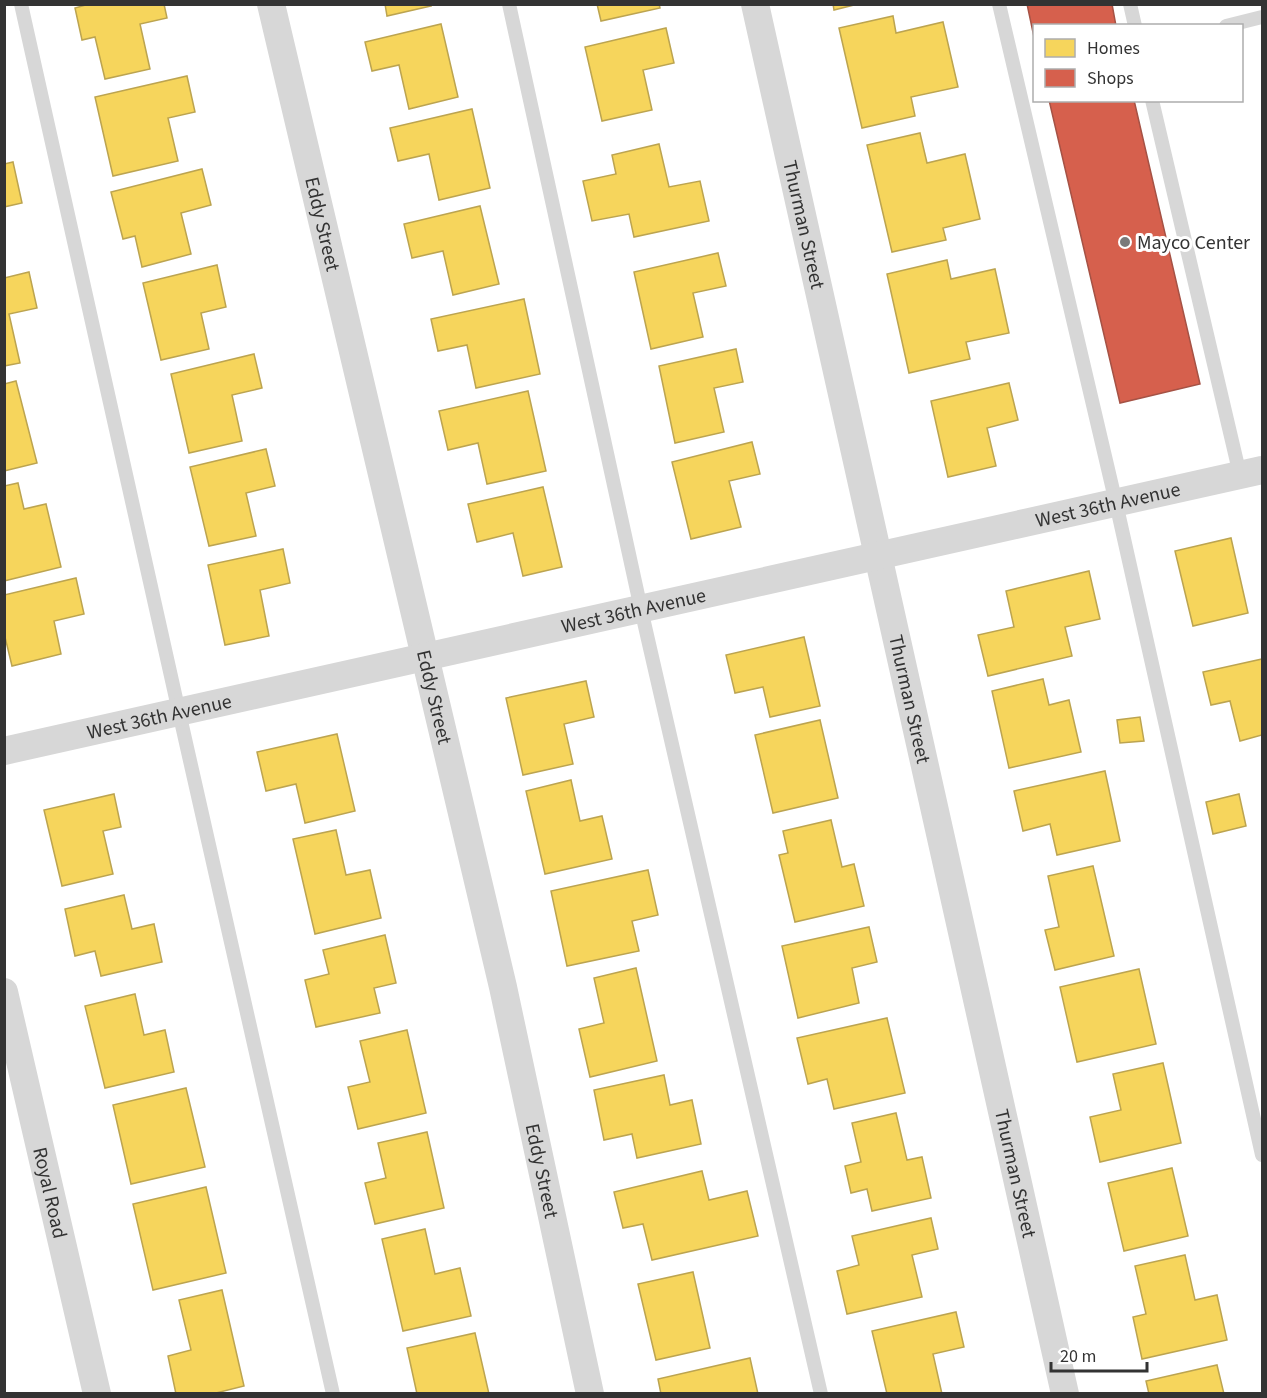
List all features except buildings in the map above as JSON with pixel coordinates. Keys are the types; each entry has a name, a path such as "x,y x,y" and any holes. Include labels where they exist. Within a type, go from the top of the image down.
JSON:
{"street":[{"name":"Eddy Street","path":"271,4 503,987 590,1394"},
{"name":"Thurman Street","path":"754,4 1065,1394"},
{"name":"West 36th Avenue","path":"4,751 1251,473"},
{"name":"Royal Road","path":"4,992 97,1394"}],"lane":[{"path":"21,4 333,1394"},
{"path":"509,4 641,609 821,1394"},
{"path":"999,4 1116,503 1263,1155"},
{"path":"1130,4 1135,24"},
{"path":"1234,24 1263,17"},
{"path":"1153,102 1251,473"}],"place":[{"name":"Mayco Center","path":"1125,242"}]}
